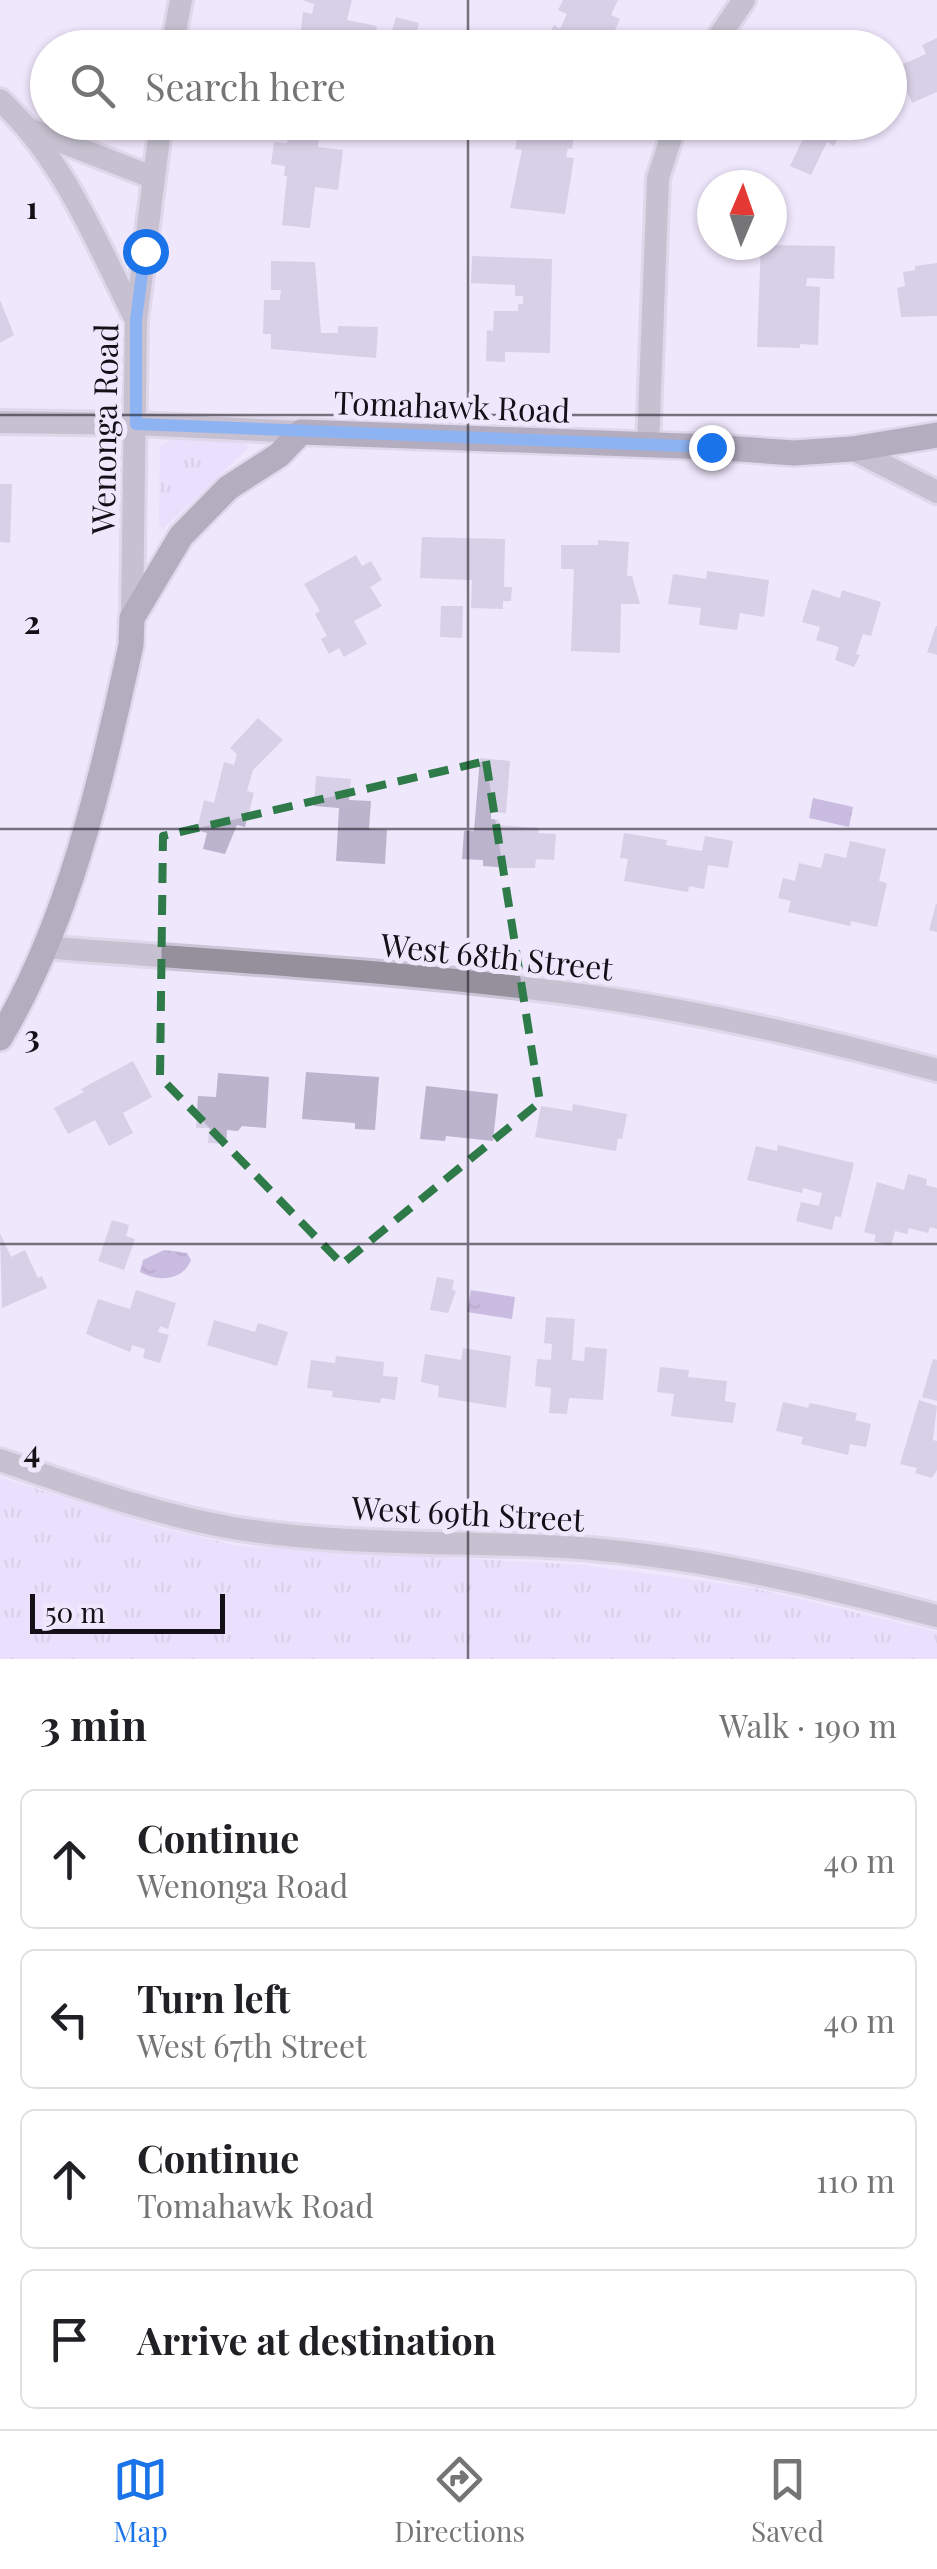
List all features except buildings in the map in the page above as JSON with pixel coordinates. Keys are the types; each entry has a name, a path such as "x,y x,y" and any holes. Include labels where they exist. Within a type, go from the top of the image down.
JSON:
{"street":[{"path":"175,30 181,0"},
{"path":"723,30 744,0"},
{"path":"0,100 30,132"},
{"path":"36,140 60,173 136,320"},
{"path":"56,140 154,178"},
{"name":"Wenonga Road","path":"132,618 136,320 158,140"},
{"path":"648,444 658,178 670,140"},
{"path":"0,422 301,432"},
{"name":"Tomahawk Road","path":"0,1038 44,947 72,876 100,779 131,645 132,618 182,536 228,488 279,455 301,432 794,453 852,450 937,435"},
{"path":"852,450 937,492"},
{"name":"West 68th Street","path":"44,947 476,982 574,994 788,1032 937,1070"},
{"name":"West 69th Street","path":"0,1460 161,1512 232,1528 307,1537 568,1548 656,1557 750,1572 937,1616"}],"highlighted area":[{"path":"486,761 540,1102 342,1264 160,1077 163,836"}],"green space":[{"path":"171,440 244,442 249,447 163,529 159,524 160,446"},
{"path":"0,1477 160,1528 240,1546 583,1565 754,1588 937,1632 937,1659 0,1659"}],"water":[{"path":"813,798 853,807 849,827 809,818"},
{"path":"164,1250 187,1253 191,1260 182,1272 169,1278 140,1272 143,1260"},
{"path":"471,1290 515,1297 512,1319 467,1312"}],"route":[{"path":"145,251 136,320 136,424 711,447"}]}
